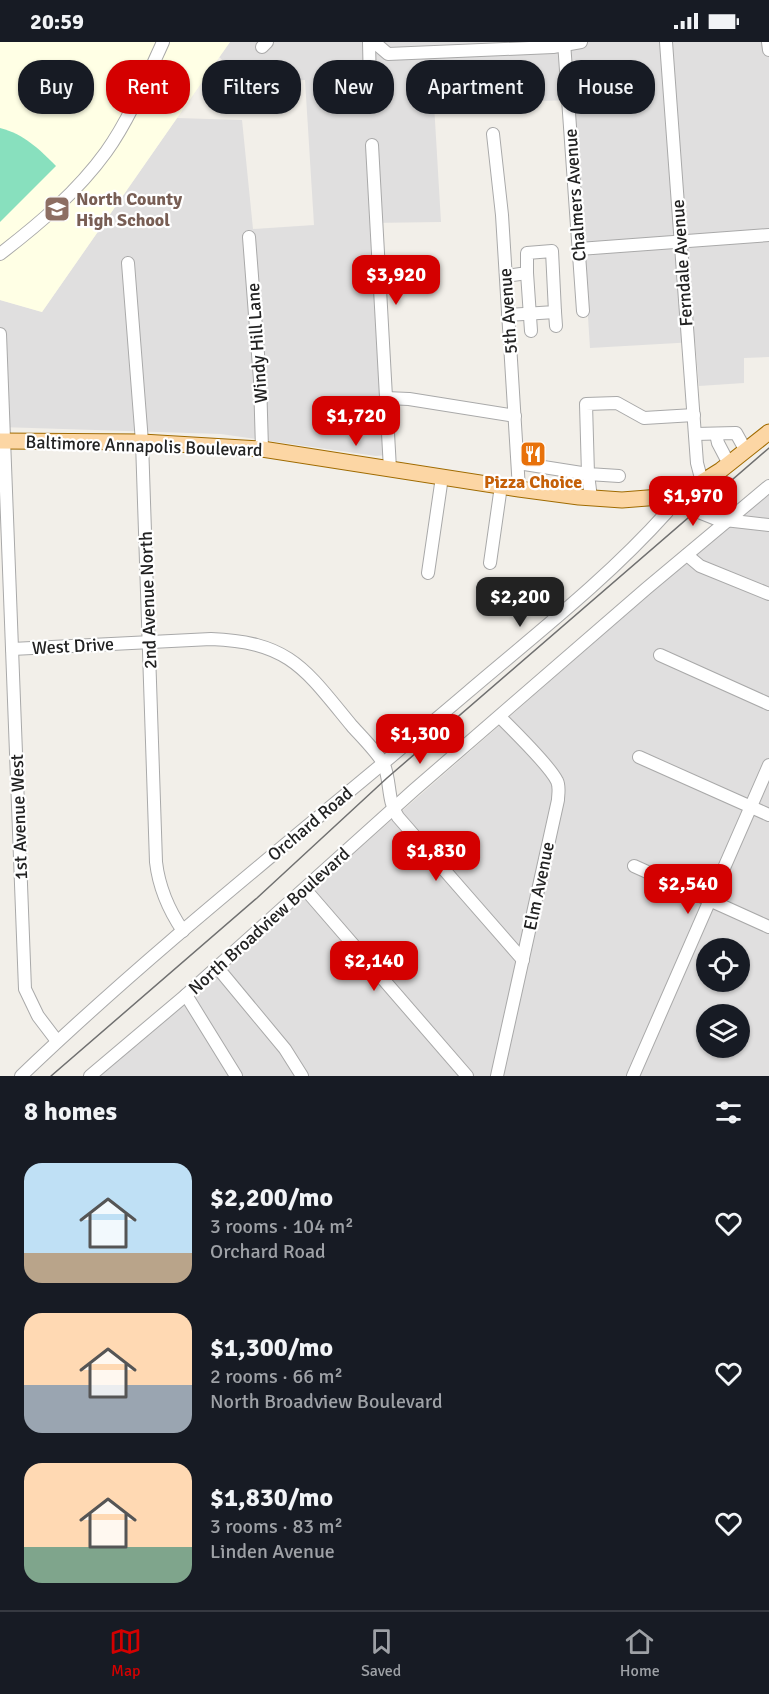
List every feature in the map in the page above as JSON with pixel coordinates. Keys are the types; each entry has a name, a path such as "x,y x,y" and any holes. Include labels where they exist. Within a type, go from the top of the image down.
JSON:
{"main road":[{"name":"Baltimore Annapolis Boulevard","path":"2,441 142,442 262,449 519,489 591,498 633,500 689,490 729,464 769,432"}],"street":[{"path":"0,254 69,196 106,151 139,93 163,42"},
{"path":"369,42 369,60"},
{"path":"375,42 388,54 553,47 564,43 581,42"},
{"name":"Ferndale Avenue","path":"666,42 697,467 702,482"},
{"path":"768,42 769,50"},
{"name":"Chalmers Avenue","path":"564,43 583,311"},
{"name":"5th Avenue","path":"493,134 502,214 519,489"},
{"path":"372,145 390,469"},
{"path":"579,249 769,235"},
{"name":"Windy Hill Lane","path":"249,237 260,380 262,449"},
{"path":"531,331 527,253 552,251 556,326"},
{"name":"2nd Avenue North","path":"128,263 142,442 158,878 167,905 183,931"},
{"path":"506,276 527,273"},
{"path":"508,315 555,312"},
{"name":"1st Avenue West","path":"0,334 2,441 26,989 38,1016 57,1041"},
{"path":"386,398 409,399 515,416"},
{"path":"591,498 586,404 617,402 644,418 694,415"},
{"path":"695,434 736,433 746,451"},
{"path":"717,434 718,443 729,464"},
{"path":"518,463 588,474 619,476"},
{"path":"428,573 442,477"},
{"path":"490,563 501,486"},
{"name":"North Broadview Boulevard","path":"94,1075 392,809 769,486"},
{"path":"670,495 698,513 718,519 769,525"},
{"name":"Orchard Road","path":"21,1076 57,1041 183,931 384,764 621,559 667,512 670,495"},
{"path":"687,555 700,566 769,594"},
{"name":"West Drive","path":"12,649 211,639 234,640 266,647 292,660 310,676 384,764 392,809"},
{"path":"660,655 769,704"},
{"name":"Elm Avenue","path":"497,1076 558,800 557,782 500,717"},
{"path":"639,757 769,815"},
{"path":"633,1076 769,765"},
{"path":"392,809 523,960"},
{"path":"634,866 769,927"},
{"path":"305,889 467,1076"},
{"path":"217,967 285,1049 302,1076"},
{"path":"186,995 236,1076"}],"shaded area":[{"name":"North County High School","path":"0,42 230,42 217,60 202,60 202,82 190,99 190,60 106,60 106,114 180,114 42,312 0,300"},
{"path":"230,42 769,42 769,357 744,358 744,383 699,386 695,342 590,348 575,114 655,114 655,60 557,60 557,100 545,101 545,60 406,60 406,114 435,114 441,222 370,223 386,455 376,456 221,434 0,427 0,300 42,312 177,118 242,120 253,229 314,225 305,80 301,80 301,60 222,60 219,57"},
{"path":"769,493 769,1076 100,1076 704,546"}],"green space":[{"path":"0,128 24,138 56,166 0,222"}],"tram line":[{"path":"51,1076 257,898 387,778 769,448"}],"place":[{"name":"North County High School","path":"57,209"},
{"name":"Pizza Choice","path":"533,454"}]}
